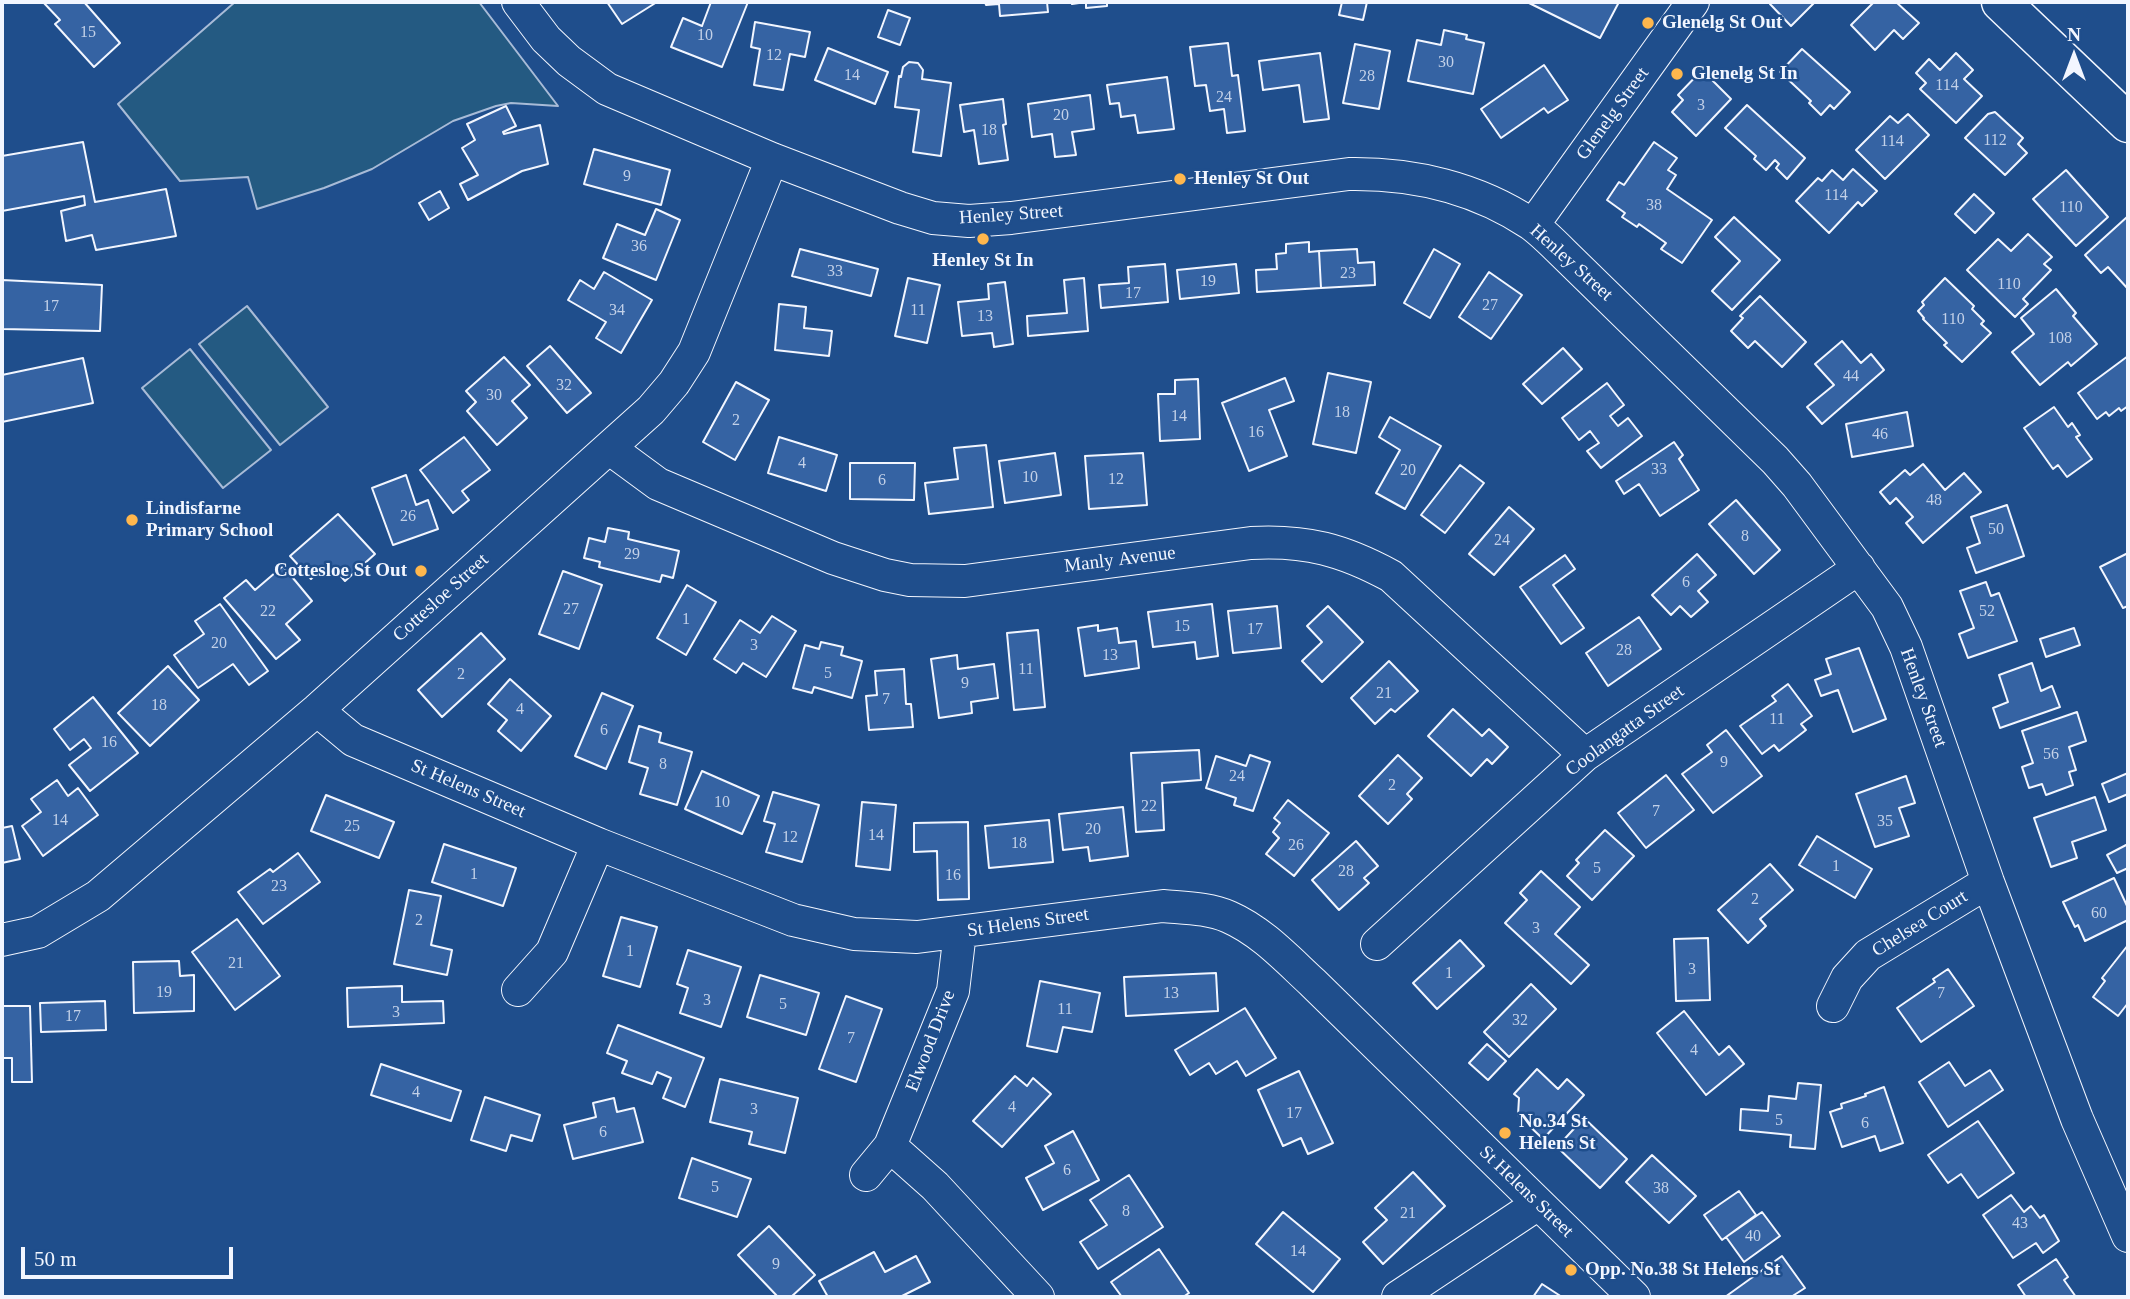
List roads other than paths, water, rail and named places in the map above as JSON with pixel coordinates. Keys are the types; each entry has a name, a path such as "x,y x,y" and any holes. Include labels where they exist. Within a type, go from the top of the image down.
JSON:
{"main road":[{"path":"2001,2 2128,123"}],"street":[{"name":"Henley Street","path":"518,2 546,39 569,61 607,89 772,159 933,218 969,221 1010,218 1349,174 1380,173 1438,183 1475,195 1532,225 1776,460 1887,607 1906,647 1988,883 2077,1119 2128,1236"},
{"name":"Glenelg Street","path":"1532,225 1693,2"},
{"name":"Cottesloe Street","path":"2,940 38,932 98,896 317,710 651,410 674,383 694,352 772,159"},
{"name":"Manly Avenue","path":"609,448 659,484 833,558 910,580 965,581 1271,542 1309,544 1334,550 1360,559 1391,576 1585,755"},
{"name":"Coolangatta Street","path":"1377,944 1585,755 1858,568"},
{"name":"St Helens Street","path":"317,710 353,740 598,844 793,920 822,928 884,937 917,937 1163,906 1197,908 1228,916 1259,934 1312,982 1634,1297"},
{"path":"518,990 552,952 598,844"},
{"name":"Chelsea Court","path":"1833,1006 1847,978 1868,955 1988,883"},
{"name":"Elwood Drive","path":"866,1175 890,1146 953,991 960,932"},
{"path":"890,1146 936,1186 1038,1297"},
{"path":"1398,1297 1538,1204"}],"place":[{"name":"Glenelg St Out","path":"1648,23"},
{"name":"Glenelg St In","path":"1677,74"},
{"name":"Henley St Out","path":"1180,179"},
{"name":"Henley St In","path":"983,239"},
{"name":"Lindisfarne Primary School","path":"132,520"},
{"name":"Cottesloe St Out","path":"421,571"},
{"name":"No.34 St Helens St","path":"1505,1133"},
{"name":"Opp. No.38 St Helens St","path":"1571,1270"}]}
